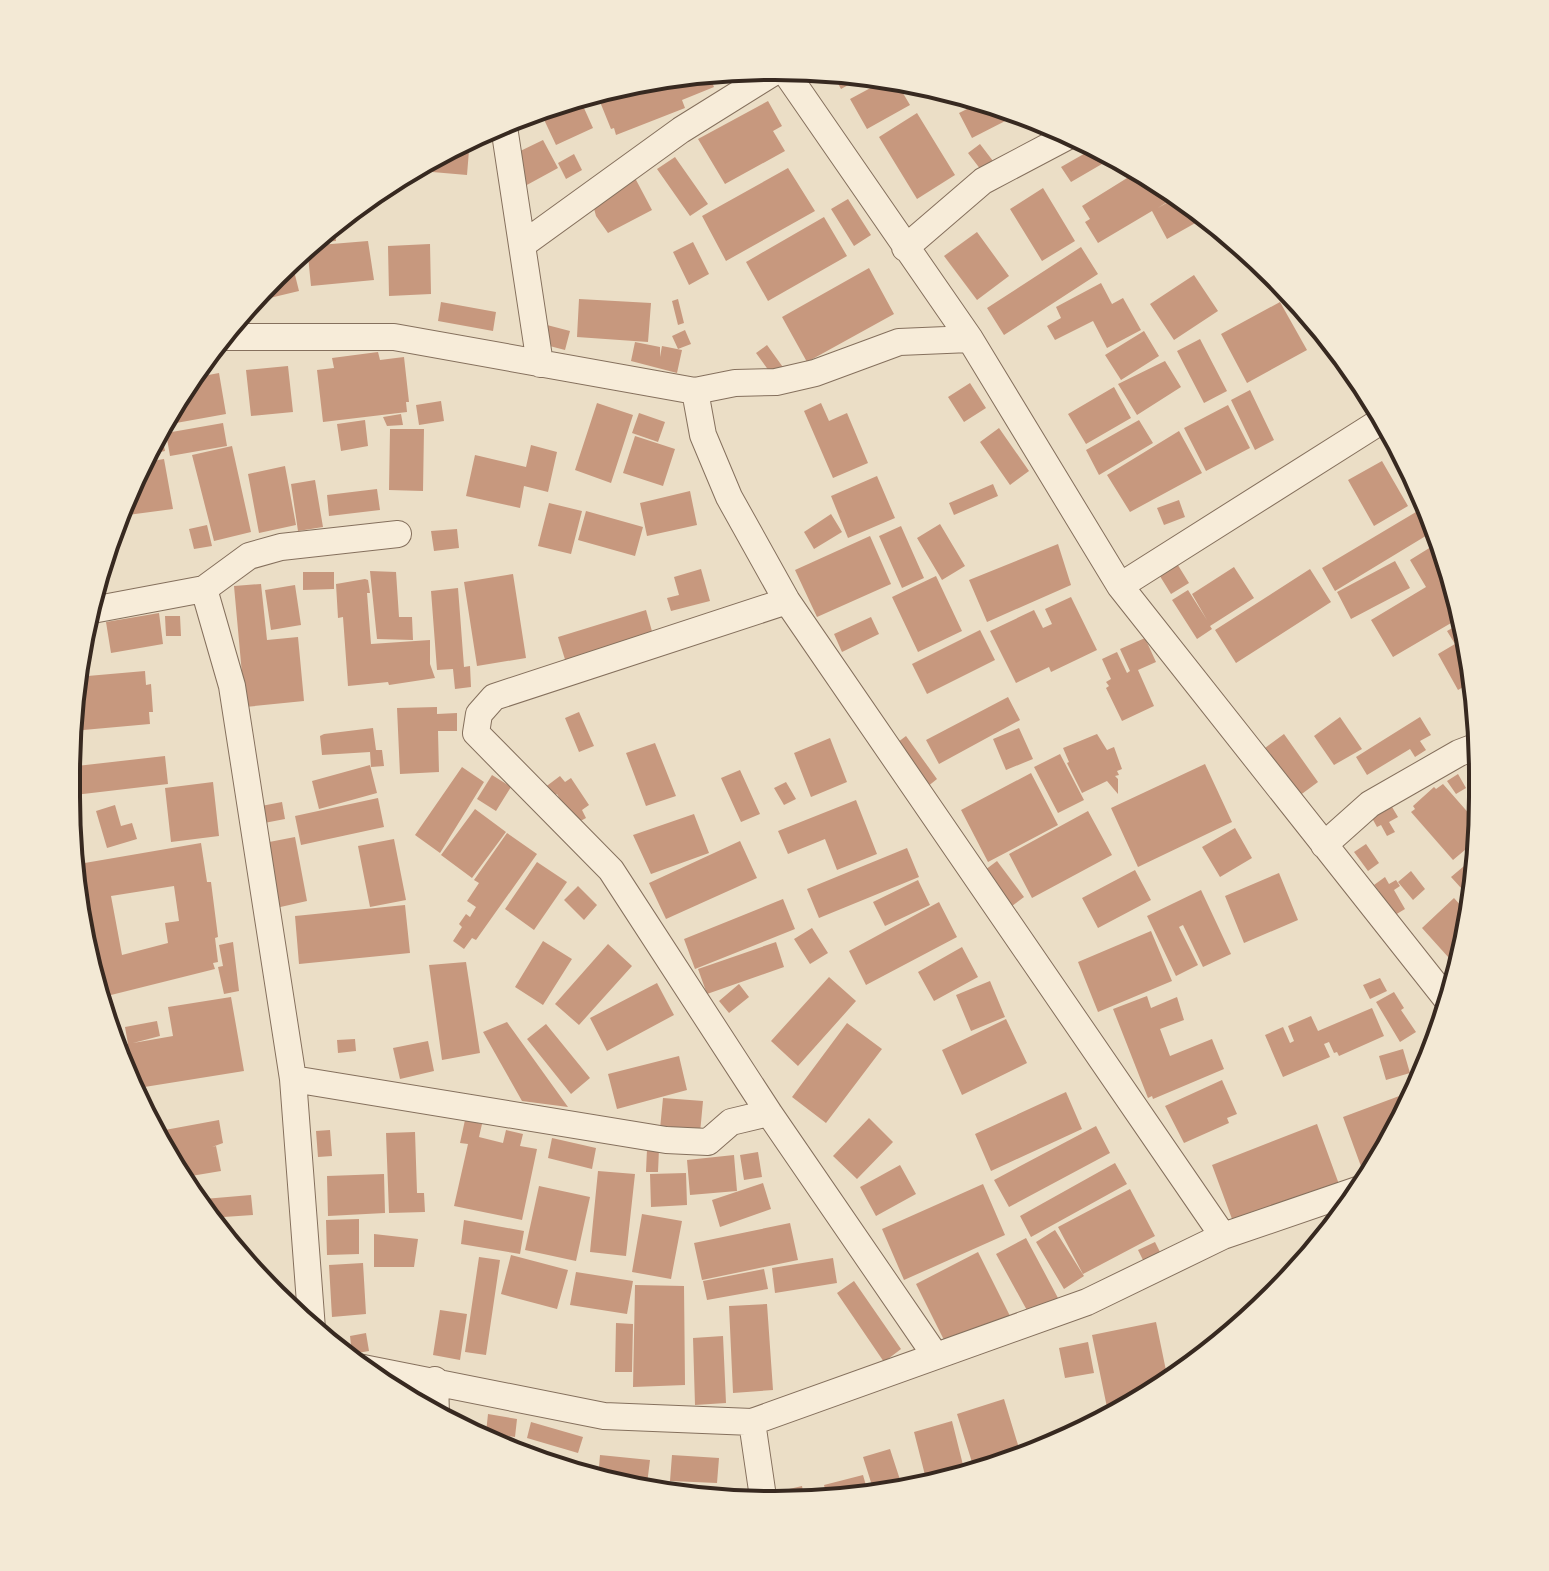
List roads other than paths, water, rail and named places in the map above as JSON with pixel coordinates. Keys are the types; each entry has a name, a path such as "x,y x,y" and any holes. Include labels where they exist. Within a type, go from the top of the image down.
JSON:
{"street":[{"path":"522,245 681,130 761,80"},
{"path":"791,80 970,339 1120,586 1440,991"},
{"path":"505,135 540,364"},
{"path":"905,248 983,181 1058,141"},
{"path":"238,334 394,337 695,391 735,383 776,382 815,373 899,342 970,339"},
{"path":"695,391 703,435 729,497 787,601 1223,1236"},
{"path":"1120,586 1375,425"},
{"path":"101,608 204,589 249,556 270,550 398,534"},
{"path":"204,589 232,686 293,1079 311,1313"},
{"path":"787,601 494,697 479,714 476,733 611,870 769,1113 935,1355"},
{"path":"1324,845 1370,804 1468,749"},
{"path":"293,1079 680,1141 708,1142 731,1122 769,1113"},
{"path":"386,1372 604,1416 752,1422 1087,1302 1223,1236 1342,1195"},
{"path":"435,1380 436,1403"},
{"path":"752,1422 762,1491"}]}
